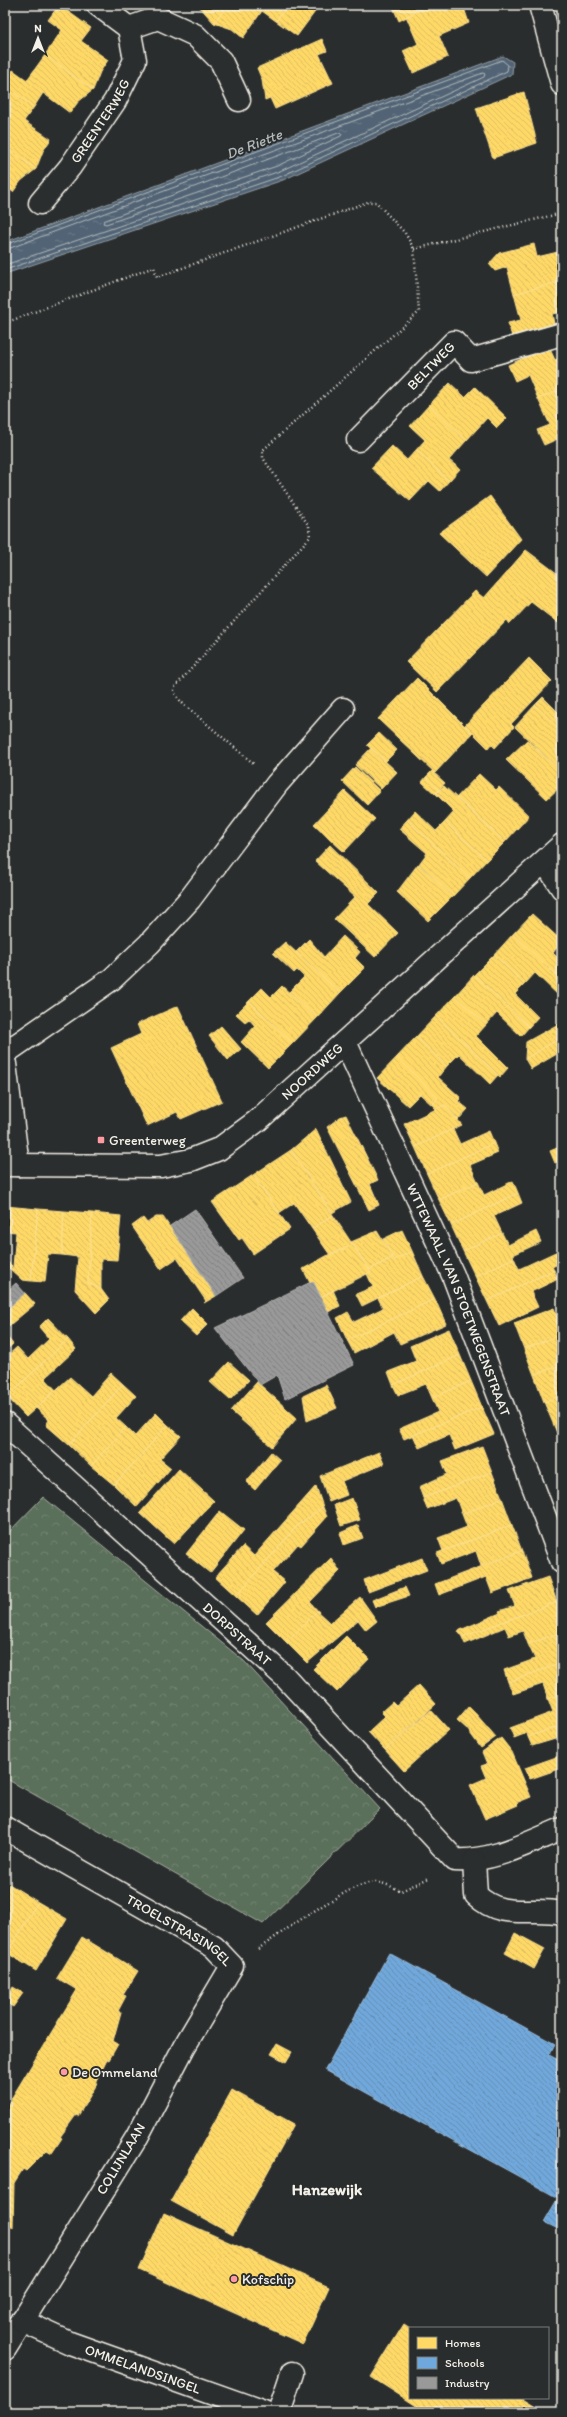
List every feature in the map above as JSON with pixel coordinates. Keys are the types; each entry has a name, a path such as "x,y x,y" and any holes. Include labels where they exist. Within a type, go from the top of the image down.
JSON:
{"street":[{"path":"98,5 129,28 158,18 195,35 221,61 239,100"},
{"path":"540,5 562,84"},
{"name":"GREENTERWEG","path":"40,203 70,167 115,101 135,60 129,28"},
{"name":"BELTWEG","path":"358,440 454,342 471,360 562,334"},
{"path":"5,1053 112,979 150,944 190,899 278,784 343,709"},
{"name":"NOORDWEG","path":"12,1165 161,1166 191,1160 219,1149 257,1121 562,845"},
{"path":"545,862 562,888"},
{"name":"WTTEWAALL VAN STOETWEGENSTRAAT","path":"345,1042 453,1275 562,1562"},
{"path":"5,1064 12,1165"},
{"name":"DORPSTRAAT","path":"5,1424 285,1677 464,1860"},
{"name":"TROELSTRASINGEL","path":"5,1828 214,1946 232,1966"},
{"path":"562,1829 489,1858 464,1860 476,1895 484,1902 505,1912 550,1910 562,1914"},
{"name":"COLIJNLAAN","path":"5,2349 137,2137 184,2047 232,1966"},
{"name":"OMMELANDSINGEL","path":"22,2321 70,2343 264,2412"},
{"path":"279,2412 292,2373"}],"path":[{"path":"5,323 154,267 157,277 368,202 376,202 405,233 414,249 420,312 263,450 263,458 308,526 310,537 174,688 174,692 180,702 278,784"},
{"path":"414,249 562,213"},
{"name":"TROELSTRASINGEL","path":"232,1966 312,1913 361,1884 376,1882 401,1891 421,1883 449,1866 464,1860"}],"green space":[{"path":"43,1497 244,1661 380,1809 263,1924 5,1778 5,1536"}],"water":[{"path":"503,56 513,62 512,74 283,180 5,274 5,242"}],"building: Homes":[{"path":"59,5 91,28 81,41 108,60 100,72 93,90 45,55 62,30 48,20"},
{"path":"198,5 227,5 214,23"},
{"path":"227,5 287,5 276,21 262,11 243,38 232,29 214,23"},
{"path":"287,5 320,5 297,36 276,21"},
{"path":"392,5 430,5 399,21"},
{"path":"430,5 463,5 469,23 439,36 448,57 413,73 403,51 418,44 406,16"},
{"path":"322,39 327,51 319,54 333,83 275,109 270,98 265,100 262,80 257,68"},
{"path":"45,55 93,90 78,102 70,113 43,93 34,107 5,87 5,81 13,70 27,80"},
{"path":"5,87 34,107 24,121 51,139 43,151 36,169 5,147"},
{"path":"524,92 537,143 493,158 476,108"},
{"path":"5,147 36,169 21,181 13,192 5,186"},
{"path":"534,244 537,257 558,252 562,269 562,281 514,294 507,267 495,271 489,264 499,253"},
{"path":"562,281 562,312 552,314 555,328 513,340 508,323 521,320 514,294"},
{"path":"549,347 555,360 562,357 562,389 538,399 528,375 515,381 508,365"},
{"path":"450,383 465,397 475,387 507,418 497,428 487,418 466,441 429,405"},
{"path":"562,389 562,437 544,445 537,430 550,425 538,399"},
{"path":"429,405 466,441 449,460 460,469 449,481 416,450 425,440 410,426"},
{"path":"392,446 407,460 416,450 449,481 440,491 429,481 410,501 371,468"},
{"path":"490,496 521,539 486,577 439,533"},
{"path":"526,550 562,577 562,626 531,602 510,624 507,620 437,692 406,662 475,591 484,598"},
{"path":"529,658 552,681 511,724 514,727 495,748 491,744 488,748 465,725"},
{"path":"417,678 472,733 435,773 378,719"},
{"path":"543,697 562,716 562,732 535,705"},
{"path":"535,705 562,732 562,772 515,727"},
{"path":"379,733 397,750 385,762 367,745"},
{"path":"527,740 562,772 562,785 547,799 506,760"},
{"path":"371,748 397,772 381,789 355,765"},
{"path":"355,767 380,791 367,805 342,781"},
{"path":"432,771 445,783 439,790 426,777"},
{"path":"479,774 496,790 499,787 529,816 505,842 456,798"},
{"path":"426,777 439,790 435,794 422,782"},
{"path":"444,786 505,842 487,860 445,822 454,812 436,794"},
{"path":"345,791 375,819 344,852 314,824"},
{"path":"415,811 436,831 445,822 487,860 470,878 407,820"},
{"path":"407,820 470,878 453,896 419,864 427,853 399,829"},
{"path":"330,845 379,893 368,904 398,933 375,957 334,919 355,897 315,861"},
{"path":"418,864 453,896 428,921 397,892"},
{"path":"532,914 562,941 553,953 562,962 562,980 513,934"},
{"path":"513,934 562,980 562,996 560,997 535,973 525,984 494,955"},
{"path":"343,936 360,952 355,958 365,968 340,993 296,952 309,939 324,957"},
{"path":"285,942 340,993 317,1018 289,992 304,977 297,970 294,973 273,953"},
{"path":"494,955 525,984 515,994 538,1017 529,1027 474,975"},
{"path":"474,975 529,1027 521,1036 497,1013 486,1025 455,996"},
{"path":"282,986 317,1018 293,1043 249,1001 262,988 271,997"},
{"path":"455,996 486,1025 476,1036 508,1068 500,1077 436,1016"},
{"path":"249,1001 293,1043 268,1068 241,1042 255,1026 249,1019 245,1022 236,1014"},
{"path":"178,1006 222,1101 181,1119 177,1112 147,1126 111,1048 141,1034 137,1024"},
{"path":"436,1016 498,1075 490,1084 459,1054 447,1066 416,1037"},
{"path":"562,1022 562,1037 525,1059 526,1042"},
{"path":"221,1026 241,1049 228,1060 209,1036"},
{"path":"416,1037 447,1066 438,1077 461,1098 458,1101 468,1109 458,1120 445,1105 436,1109 432,1105 438,1098 397,1057"},
{"path":"562,1037 562,1051 531,1069 525,1059"},
{"path":"397,1057 438,1098 432,1105 420,1094 408,1106 377,1078"},
{"path":"445,1105 462,1125 415,1147 404,1124"},
{"path":"346,1115 378,1180 370,1184 379,1205 369,1210 327,1127 340,1117"},
{"path":"316,1129 351,1202 332,1213 291,1150"},
{"path":"453,1129 460,1144 489,1131 494,1143 427,1174 415,1147"},
{"path":"494,1143 498,1153 470,1165 478,1182 439,1200 427,1174"},
{"path":"562,1146 562,1160 555,1163 550,1151"},
{"path":"291,1150 333,1215 312,1229 294,1203 279,1213 253,1175"},
{"path":"253,1175 290,1229 253,1254 242,1238 239,1240 212,1202"},
{"path":"513,1181 518,1193 451,1225 439,1200 478,1182 484,1195"},
{"path":"518,1193 522,1203 494,1216 502,1233 463,1251 451,1225"},
{"path":"5,1206 38,1209 31,1281 22,1280 10,1269 13,1267 16,1232 5,1231"},
{"path":"38,1209 64,1211 62,1255 48,1254 45,1282 31,1281"},
{"path":"64,1211 92,1213 88,1283 101,1289 109,1300 96,1313 75,1290 78,1257 62,1255"},
{"path":"92,1213 121,1216 117,1260 101,1259 101,1289 88,1283"},
{"path":"333,1215 353,1245 330,1255 312,1229"},
{"path":"156,1217 163,1217 216,1296 204,1303 206,1301 177,1258 161,1269 132,1226 143,1218 147,1223"},
{"path":"402,1230 412,1251 394,1260 383,1239"},
{"path":"377,1231 393,1257 369,1270 351,1242"},
{"path":"536,1231 541,1242 513,1255 514,1258 475,1276 463,1251 502,1233 508,1245"},
{"path":"353,1245 371,1272 321,1297 313,1281 310,1283 303,1269 330,1254"},
{"path":"562,1249 562,1262 552,1267 554,1270 487,1301 475,1276 514,1258 519,1269"},
{"path":"412,1251 423,1276 362,1306 356,1294 373,1287 367,1274 371,1272 369,1270 393,1257 394,1260"},
{"path":"5,1259 12,1266 5,1273"},
{"path":"554,1270 558,1279 531,1292 538,1307 499,1326 487,1301"},
{"path":"423,1276 435,1299 347,1340 337,1318 348,1312 354,1322 383,1308 378,1298"},
{"path":"333,1290 340,1306 328,1312 321,1297"},
{"path":"25,1293 35,1304 5,1329 5,1311"},
{"path":"435,1299 446,1324 400,1344 394,1332 354,1353 347,1340"},
{"path":"192,1308 208,1324 196,1336 180,1321"},
{"path":"554,1308 559,1322 562,1321 562,1334 524,1349 514,1323"},
{"path":"48,1318 68,1339 7,1397 5,1358 17,1347 28,1359 49,1339 39,1327"},
{"path":"449,1329 460,1355 393,1385 388,1372 416,1361 410,1346"},
{"path":"562,1334 562,1364 534,1375 524,1349"},
{"path":"5,1335 13,1344 5,1351"},
{"path":"68,1339 76,1349 45,1378 56,1390 26,1417 7,1397"},
{"path":"460,1355 471,1381 432,1398 426,1384 398,1395 393,1385"},
{"path":"229,1362 249,1380 230,1400 210,1382"},
{"path":"562,1364 562,1395 544,1402 534,1375"},
{"path":"111,1373 123,1384 69,1445 46,1425 49,1420 36,1408 70,1377 91,1396"},
{"path":"471,1381 482,1407 404,1439 399,1429 438,1412 432,1398"},
{"path":"257,1382 297,1418 272,1447 231,1411"},
{"path":"123,1384 136,1396 116,1418 126,1427 91,1466 69,1445"},
{"path":"326,1385 337,1408 307,1421 303,1396"},
{"path":"562,1395 562,1425 555,1428 544,1402"},
{"path":"482,1407 494,1434 455,1450 449,1435 419,1448 413,1435"},
{"path":"156,1413 168,1425 114,1485 91,1466 126,1427 135,1436"},
{"path":"168,1425 181,1436 160,1459 171,1468 137,1507 114,1485"},
{"path":"562,1425 562,1446 555,1428"},
{"path":"482,1446 492,1472 423,1498 419,1487 447,1474 442,1461"},
{"path":"271,1452 280,1460 255,1490 246,1482"},
{"path":"379,1452 384,1464 342,1481 347,1495 329,1502 320,1476"},
{"path":"179,1469 214,1501 174,1544 140,1513"},
{"path":"492,1472 502,1498 462,1514 456,1498 427,1509 423,1498"},
{"path":"316,1486 323,1507 298,1525 236,1596 215,1577 243,1546 254,1556"},
{"path":"352,1498 360,1520 341,1526 334,1505"},
{"path":"502,1498 512,1525 443,1551 438,1538 467,1527 462,1514"},
{"path":"323,1507 327,1517 301,1546 298,1544 273,1572 285,1582 257,1615 236,1596 298,1525"},
{"path":"220,1511 244,1530 210,1573 186,1554"},
{"path":"358,1525 363,1538 344,1545 340,1533"},
{"path":"512,1525 522,1551 481,1566 476,1551 441,1564 437,1553"},
{"path":"522,1551 532,1578 492,1593 486,1577 439,1595 435,1584"},
{"path":"331,1558 340,1571 310,1602 319,1612 317,1611 286,1642 266,1622"},
{"path":"422,1558 427,1570 368,1592 364,1580"},
{"path":"548,1577 557,1602 462,1637 458,1631 500,1613 499,1611 515,1606 509,1591"},
{"path":"405,1587 409,1596 375,1607 372,1600"},
{"path":"360,1597 377,1621 366,1630 358,1620 307,1663 286,1642 317,1611 330,1623"},
{"path":"557,1602 562,1615 562,1632 528,1644 523,1631 509,1636 505,1627 465,1644 462,1637"},
{"path":"562,1632 562,1663 508,1682 504,1670 535,1659 528,1644"},
{"path":"346,1636 369,1659 337,1692 313,1669"},
{"path":"562,1663 562,1694 548,1699 543,1684 513,1694 508,1682"},
{"path":"419,1685 436,1704 385,1750 368,1732 385,1716 381,1712 392,1702 396,1706"},
{"path":"562,1694 562,1725 528,1737 527,1733 514,1738 510,1728 553,1712 548,1699"},
{"path":"469,1706 496,1737 481,1748 467,1729 457,1720"},
{"path":"431,1710 449,1730 404,1771 385,1750"},
{"path":"562,1725 562,1737 532,1746 528,1737"},
{"path":"501,1738 512,1752 531,1797 516,1803 518,1805 485,1819 470,1785 486,1778 481,1766 487,1764 482,1752"},
{"path":"562,1755 562,1768 530,1779 525,1768"},
{"path":"9,1884 38,1902 7,1953 5,1952 5,1891"},
{"path":"38,1902 67,1919 36,1971 7,1953"},
{"path":"515,1933 545,1949 534,1969 505,1953"},
{"name":"De Ommeland","path":"82,1937 138,1971 123,1995 126,1996 118,2011 121,2012 113,2041 118,2044 109,2060 107,2059 95,2083 97,2084 78,2116 76,2115 60,2137 62,2138 52,2153 47,2150 26,2171 23,2169 14,2183 13,2227 5,2222 5,2109 77,1990 57,1978"},
{"path":"13,1987 23,1993 13,2007 5,2002"},
{"path":"277,2044 292,2052 286,2062 271,2054"},
{"path":"232,2090 294,2124 233,2235 171,2201"},
{"name":"Kofschip","path":"164,2213 329,2287 303,2344 139,2270"},
{"path":"404,2324 409,2327 409,2399 522,2399 543,2412 426,2412 371,2377"}],"building: Schools":[{"path":"389,1953 555,2044 549,2055 562,2062 562,2231 544,2222 558,2198 325,2070"}],"building: Industry":[{"path":"195,1209 243,1278 216,1296 170,1226"},
{"path":"313,1281 354,1365 285,1399 277,1375 260,1385 215,1328"},
{"path":"16,1283 25,1293 5,1311 5,1293"}],"place":[{"name":"Greenterweg","path":"101,1140"},
{"name":"De Ommeland","path":"64,2072"},
{"name":"Kofschip","path":"234,2279"}],"district":[{"name":"Hanzewijk","path":"327,2189"}],"water label":[{"name":"De Riette","path":"254,144"}]}
